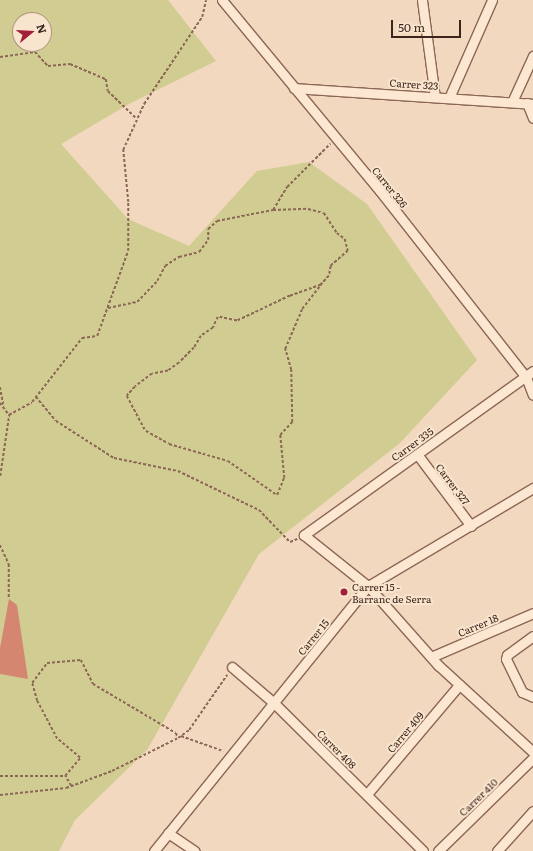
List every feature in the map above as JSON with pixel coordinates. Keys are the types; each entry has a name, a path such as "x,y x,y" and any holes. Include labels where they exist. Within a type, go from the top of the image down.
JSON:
{"street":[{"name":"Carrer 326","path":"222,0 529,374 533,395"},
{"path":"422,0 435,97"},
{"path":"449,98 492,0"},
{"path":"512,102 533,56"},
{"name":"Carrer 323","path":"294,88 530,103"},
{"path":"530,103 533,118"},
{"name":"Carrer 335","path":"304,535 529,374"},
{"name":"Carrer 327","path":"417,454 471,526"},
{"name":"Carrer 15","path":"154,851 368,586 533,488"},
{"path":"304,535 368,586 431,657 459,685 533,752"},
{"name":"Carrer 18","path":"431,657 533,613"},
{"path":"533,636 507,655 506,659 522,692 533,697"},
{"name":"Carrer 408","path":"232,667 274,703 423,851"},
{"name":"Carrer 409","path":"367,794 459,685"},
{"name":"Carrer 410","path":"438,851 533,758"},
{"path":"497,851 533,811"},
{"path":"168,833 195,851"}],"path":[{"path":"0,476 10,415 36,397 82,338 97,336 128,251 128,202 123,150 144,104 202,17 206,0"},
{"path":"0,57 35,52 48,66 70,64 106,79 108,91 137,119"},
{"path":"273,210 287,187 336,138"},
{"path":"107,308 137,302 157,281 165,266 179,258 199,252 208,240 208,229 217,220 273,210 308,209 324,213 337,233 345,239 348,251 332,266 329,276 302,309 285,349 291,370 292,422 280,435 284,478 277,495 228,461 170,444 146,430 127,396 152,374 168,371 179,363 194,348 201,336 212,328 218,317 237,322 290,296 321,285"},
{"path":"0,387 5,409"},
{"path":"36,397 56,421 114,458 178,471 259,510 290,542 304,535"},
{"path":"0,403 10,415"},
{"path":"0,545 9,564 10,599"},
{"path":"65,776 80,758 56,739 37,701 32,683 47,663 81,660 93,684 176,733 178,738"},
{"path":"0,795 71,786 112,771 178,738 189,730 232,667"},
{"path":"178,738 182,736 232,755"},
{"path":"0,776 65,776"},
{"path":"65,776 71,786"}],"shaded area":[{"path":"0,0 168,0 216,61 129,104 61,144 128,219 189,246 257,171 309,162 367,204 477,360 400,443 259,554 147,750 75,820 59,851 0,851"}],"building":[{"path":"9,599 17,605 28,679 0,674 0,648"}],"place":[{"name":"Carrer 15 - Barranc de Serra","path":"344,592"}]}
